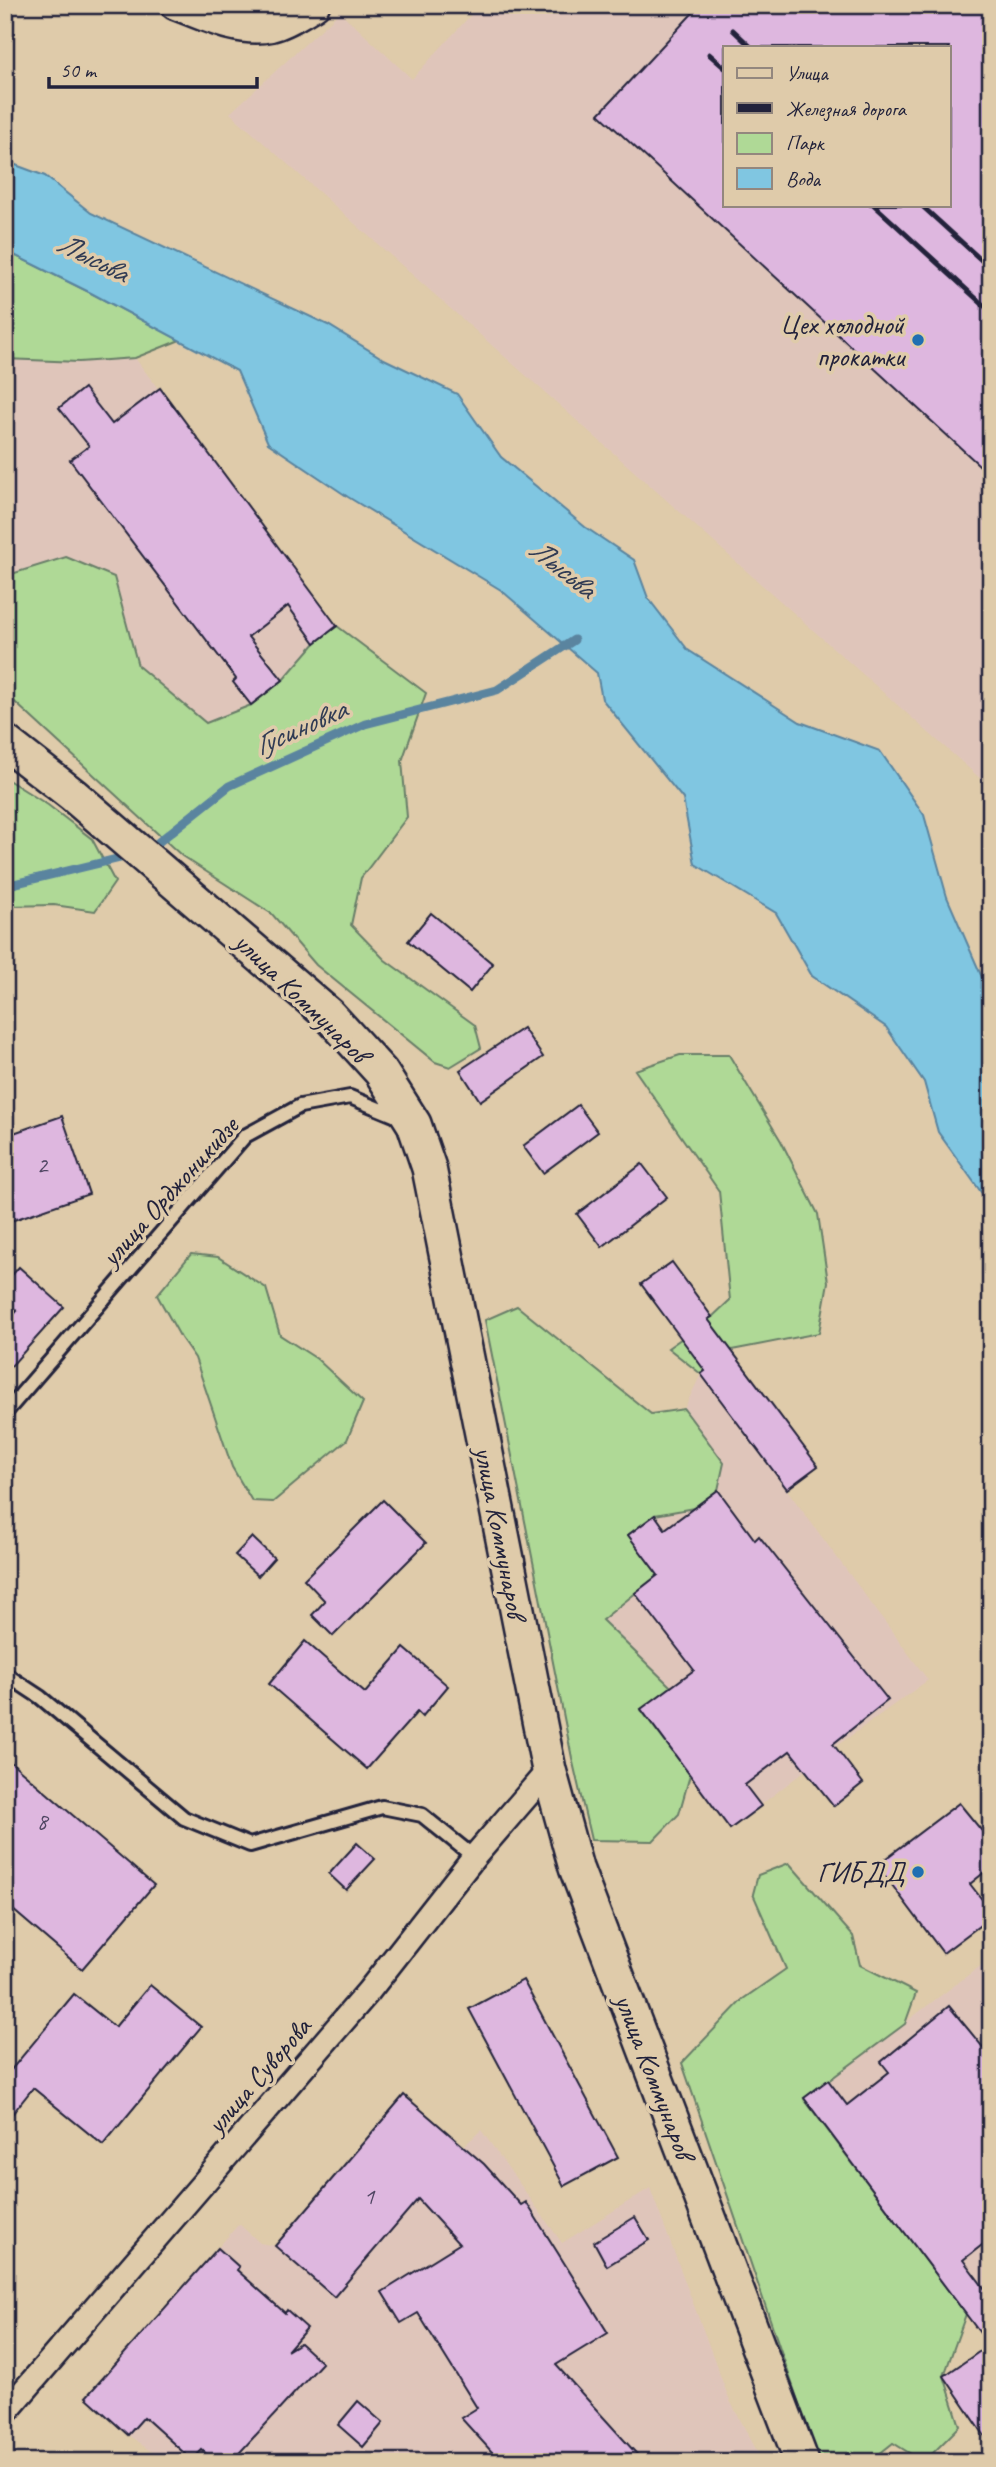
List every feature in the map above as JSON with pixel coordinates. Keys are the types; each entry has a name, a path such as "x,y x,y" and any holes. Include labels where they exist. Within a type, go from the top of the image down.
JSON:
{"main road":[{"name":"улица Коммунаров","path":"5,742 73,795 329,1015 381,1072 414,1124 429,1168 549,1770 576,1868 802,2462"}],"street":[{"path":"175,5 246,29 270,27 291,20 315,5"},
{"name":"улица Суворова","path":"5,2413 368,1992 474,1857 549,1770"}],"lane":[{"name":"улица Орджоникидзе","path":"5,1413 245,1136 300,1105 350,1097 414,1124"},
{"path":"5,1674 40,1696 184,1818 250,1845 382,1807 422,1815 474,1857"}],"shaded area":[{"path":"480,5 991,5 991,788 230,113 340,12 412,79"},
{"path":"135,358 337,626 315,643 283,680 251,705 206,723 138,666 114,577 5,576 5,359 79,362"},
{"path":"732,1350 818,1466 787,1490 928,1680 835,1747 730,1829 641,1709 671,1686 601,1621 658,1575 628,1535 655,1515 694,1508 724,1463 684,1409 701,1374"},
{"path":"991,1958 991,2329 966,2314 804,2098"},
{"path":"481,2130 562,2243 650,2188 729,2399 763,2462 166,2462 128,2435 86,2397 239,2224 260,2243 275,2246 334,2296 464,2146"}],"green space":[{"path":"5,248 8,252 180,340 135,358 79,362 5,359"},
{"path":"66,557 114,577 138,666 206,723 251,705 283,680 315,643 337,626 426,693 402,761 407,817 361,878 351,925 385,960 475,1025 481,1048 450,1067 435,1062 316,965 272,914 182,856 5,693 5,576"},
{"path":"5,778 48,805 92,839 115,882 95,911 54,905 5,906"},
{"path":"680,1055 729,1055 781,1141 818,1214 828,1282 819,1333 732,1350 701,1374 668,1348 712,1317 730,1300 719,1191 635,1070"},
{"path":"191,1254 218,1257 266,1288 280,1335 317,1359 363,1402 347,1440 273,1502 252,1501 232,1467 195,1358 157,1295"},
{"path":"517,1306 651,1414 684,1409 724,1463 718,1490 694,1508 655,1515 628,1535 658,1575 602,1620 671,1687 641,1710 690,1775 679,1814 653,1841 591,1840 572,1758 485,1320"},
{"path":"789,1863 853,1936 860,1965 916,1993 905,2024 804,2099 966,2314 944,2376 960,2426 924,2462 893,2443 869,2462 819,2462 682,2063 743,1999 786,1969 753,1894 758,1875"}],"water":[{"name":"Лысьва","path":"5,161 45,176 91,213 328,325 382,358 457,394 501,457 585,527 634,560 648,598 688,650 800,722 880,751 924,815 947,897 991,998 991,1206 938,1132 924,1082 886,1027 812,976 776,913 695,864 683,799 602,699 597,673 501,590 348,497 268,443 237,371 8,252 5,248"}],"building":[{"name":"Цех холодной прокатки","path":"700,5 991,5 991,476 599,114"},
{"path":"84,388 112,424 160,388 337,626 315,643 288,606 248,637 283,680 251,705 233,682 236,679 70,460 89,446 59,408"},
{"path":"431,913 493,964 470,992 408,941"},
{"path":"523,1028 543,1057 480,1101 460,1070"},
{"path":"578,1105 598,1132 543,1173 523,1146"},
{"path":"62,1116 89,1194 5,1223 5,1136"},
{"path":"642,1164 667,1197 602,1247 577,1214"},
{"path":"672,1262 712,1317 708,1319 818,1466 787,1489 701,1374 705,1371 641,1284"},
{"path":"19,1267 64,1307 5,1373 5,1324 17,1311 5,1301 5,1283"},
{"path":"718,1490 755,1540 759,1536 888,1700 833,1744 863,1783 834,1806 790,1751 745,1785 761,1806 730,1829 641,1709 694,1670 635,1593 658,1575 628,1535 655,1515 665,1529"},
{"path":"383,1500 426,1543 333,1636 312,1615 325,1601 304,1579"},
{"path":"252,1537 274,1558 258,1576 235,1555"},
{"path":"305,1641 365,1693 404,1648 448,1686 422,1717 417,1712 367,1769 269,1684"},
{"path":"5,1757 154,1885 82,1969 5,1903"},
{"path":"959,1803 991,1842 991,1867 970,1884 991,1911 991,1917 943,1953 877,1865"},
{"path":"357,1843 375,1859 346,1890 329,1874"},
{"path":"523,1980 618,2157 564,2186 469,2009"},
{"path":"150,1985 201,2027 103,2145 33,2088 5,2123 5,2077 74,1994 115,2027"},
{"path":"949,2006 991,2057 991,2238 963,2260 991,2297 991,2445 944,2376 989,2345 804,2098 828,2080 847,2105 889,2072 881,2062"},
{"path":"404,2095 484,2164 521,2205 526,2202 608,2333 556,2365 644,2462 501,2462 461,2418 477,2408 418,2313 401,2323 382,2292 459,2244 418,2199 334,2297 275,2246"},
{"path":"635,2217 649,2240 607,2266 594,2242"},
{"path":"218,2248 239,2267 237,2270 285,2313 287,2310 307,2328 287,2351 300,2343 322,2363 231,2462 215,2462 202,2450 192,2460 144,2417 128,2435 86,2397"},
{"path":"358,2401 383,2423 363,2447 338,2425"}],"waterway":[{"name":"Гусиновка","path":"146,852 229,786 365,724 497,690 574,640"},
{"name":"Гусиновка","path":"5,886 133,855"}],"railway":[{"path":"733,30 750,46"},
{"path":"709,54 723,66"},
{"path":"875,206 991,312"},
{"path":"922,206 991,269"}],"place":[{"name":"Цех холодной прокатки","path":"918,340"},
{"name":"ГИБДД","path":"918,1872"}]}
